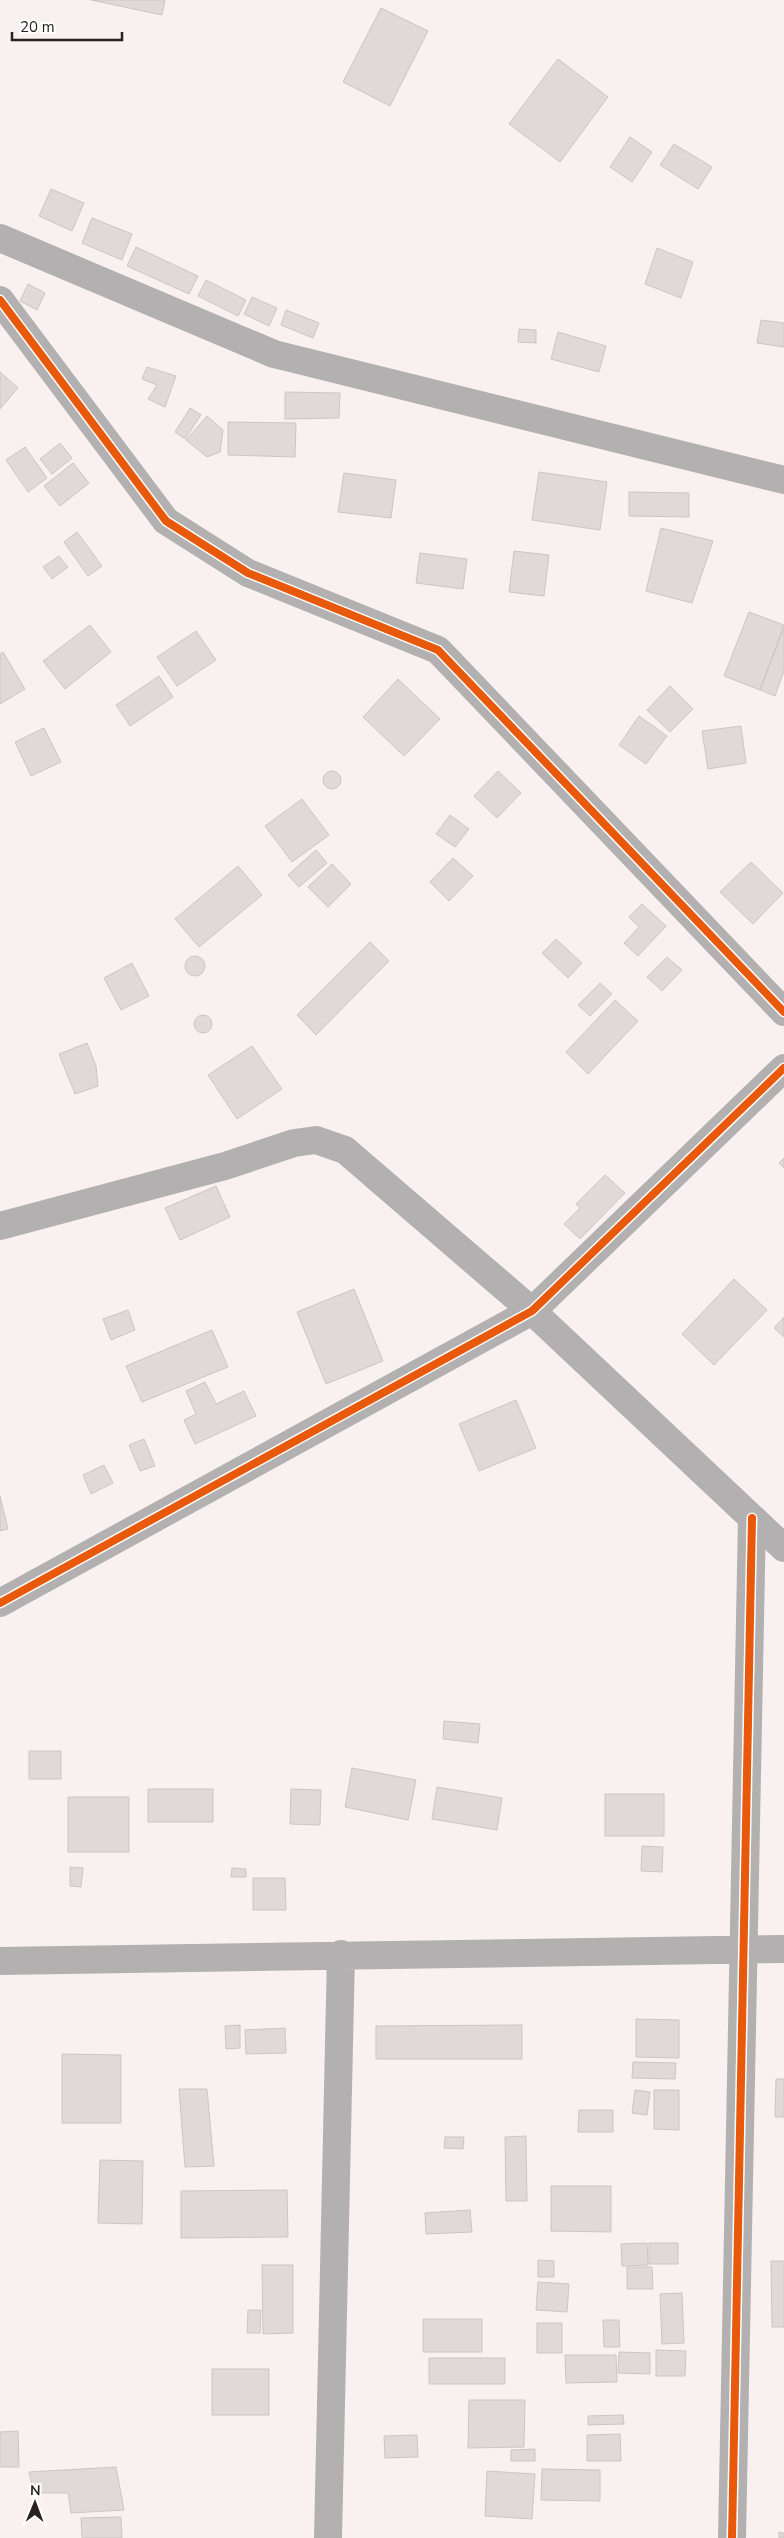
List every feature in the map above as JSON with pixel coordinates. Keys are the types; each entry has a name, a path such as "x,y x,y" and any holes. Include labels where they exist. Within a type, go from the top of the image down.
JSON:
{"street":[{"path":"0,238 274,354 784,480"},
{"path":"0,300 166,521 248,573 438,650 784,1012"},
{"path":"0,1603 532,1311 784,1068"},
{"path":"0,1226 225,1166 294,1144 316,1140 345,1150 532,1311 784,1548"},
{"path":"732,2538 752,1518"},
{"path":"0,1961 341,1954 784,1949"},
{"path":"328,2538 341,1954"}],"building":[{"path":"91,0 165,0 162,15"},
{"path":"381,8 428,31 390,106 343,82"},
{"path":"558,59 608,97 560,162 509,124"},
{"path":"630,137 652,152 632,182 610,167"},
{"path":"674,144 712,167 698,189 660,165"},
{"path":"51,189 84,203 72,231 39,216"},
{"path":"92,218 132,234 122,260 82,243"},
{"path":"136,247 198,276 189,294 127,266"},
{"path":"657,248 693,262 681,298 645,284"},
{"path":"206,280 246,300 238,316 198,296"},
{"path":"28,284 45,293 37,310 20,301"},
{"path":"252,297 277,308 269,326 244,314"},
{"path":"286,310 319,323 313,338 281,325"},
{"path":"761,320 784,323 784,347 757,343"},
{"path":"519,329 536,330 536,343 518,342"},
{"path":"558,332 606,346 599,372 551,359"},
{"path":"147,367 176,376 165,407 148,399 157,385 142,379"},
{"path":"0,372 18,388 0,409"},
{"path":"285,392 340,393 339,418 285,419"},
{"path":"190,408 201,415 185,439 175,432"},
{"path":"207,416 223,430 220,452 207,457 186,440"},
{"path":"228,422 296,423 295,457 228,455"},
{"path":"60,443 72,458 52,474 40,459"},
{"path":"25,447 47,478 28,492 6,460"},
{"path":"73,463 89,483 60,506 44,486"},
{"path":"539,472 607,482 600,530 532,520"},
{"path":"344,473 396,480 391,518 338,512"},
{"path":"629,492 689,493 689,517 629,516"},
{"path":"661,528 713,541 692,603 646,591"},
{"path":"77,532 102,566 88,576 64,542"},
{"path":"514,551 549,555 544,596 509,592"},
{"path":"420,553 467,559 463,589 416,583"},
{"path":"59,556 68,567 52,579 43,567"},
{"path":"749,612 784,625 760,690 724,676"},
{"path":"90,625 111,652 65,689 43,661"},
{"path":"784,628 784,671 775,696 760,690"},
{"path":"196,631 216,660 177,686 157,657"},
{"path":"3,652 25,689 0,704 0,654"},
{"path":"159,676 173,697 130,726 116,705"},
{"path":"398,679 440,719 404,756 363,717"},
{"path":"670,686 693,709 670,732 647,710"},
{"path":"639,716 667,736 646,764 619,745"},
{"path":"741,726 746,763 708,769 702,731"},
{"path":"44,728 61,762 31,776 15,742"},
{"path":"332,771 338,774 341,780 338,786 332,789 326,786 323,780 326,774"},
{"path":"498,771 521,793 497,818 474,796"},
{"path":"302,799 329,835 292,862 265,826"},
{"path":"450,815 469,829 455,847 436,834"},
{"path":"316,850 327,863 299,887 288,875"},
{"path":"453,858 473,876 449,901 430,882"},
{"path":"751,862 783,893 753,924 720,892"},
{"path":"332,864 351,884 328,907 308,887"},
{"path":"238,866 262,895 199,947 175,919"},
{"path":"642,904 666,926 638,956 624,943 639,927 629,917"},
{"path":"556,939 582,963 568,978 542,953"},
{"path":"370,942 389,961 316,1035 297,1015"},
{"path":"191,956 199,956 205,962 205,970 199,976 191,976 185,970 185,962"},
{"path":"667,957 682,970 662,991 647,977"},
{"path":"132,963 149,996 121,1010 104,978"},
{"path":"600,983 612,994 590,1016 578,1005"},
{"path":"615,1000 638,1021 588,1074 566,1052"},
{"path":"203,1015 209,1018 212,1024 209,1030 203,1033 197,1030 194,1024 197,1018"},
{"path":"87,1043 96,1066 98,1086 75,1094 59,1054"},
{"path":"252,1046 282,1089 237,1119 208,1075"},
{"path":"784,1158 784,1168 779,1163"},
{"path":"605,1175 625,1193 580,1239 564,1224 580,1208 576,1204"},
{"path":"216,1186 230,1217 180,1240 165,1208"},
{"path":"734,1279 767,1310 714,1365 682,1334"},
{"path":"354,1289 383,1361 326,1384 297,1312"},
{"path":"128,1310 135,1330 111,1340 103,1319"},
{"path":"784,1317 784,1337 774,1328"},
{"path":"212,1330 228,1367 142,1402 126,1366"},
{"path":"205,1382 216,1404 244,1391 256,1416 195,1444 184,1420 196,1414 186,1391"},
{"path":"516,1400 536,1448 479,1471 459,1424"},
{"path":"144,1439 155,1466 140,1471 129,1445"},
{"path":"104,1465 113,1483 91,1494 83,1475"},
{"path":"0,1496 8,1529 0,1531"},
{"path":"444,1721 480,1724 478,1743 443,1739"},
{"path":"29,1751 61,1751 61,1779 29,1779"},
{"path":"352,1768 416,1780 408,1820 345,1807"},
{"path":"437,1787 502,1798 497,1830 432,1819"},
{"path":"148,1789 213,1789 213,1822 148,1822"},
{"path":"291,1789 321,1790 320,1825 290,1824"},
{"path":"605,1794 664,1794 664,1836 605,1836"},
{"path":"68,1797 129,1797 129,1852 68,1852"},
{"path":"642,1846 663,1847 662,1872 641,1871"},
{"path":"70,1867 83,1868 81,1887 70,1886"},
{"path":"232,1868 246,1869 246,1877 231,1877"},
{"path":"253,1878 285,1878 286,1910 253,1910"},
{"path":"636,2019 679,2020 679,2058 636,2057"},
{"path":"240,2025 240,2048 226,2049 225,2026"},
{"path":"522,2025 522,2059 376,2059 376,2026"},
{"path":"285,2028 286,2053 246,2054 245,2030"},
{"path":"62,2054 121,2055 121,2123 62,2123"},
{"path":"633,2062 676,2063 675,2079 632,2078"},
{"path":"776,2079 784,2079 784,2117 775,2117"},
{"path":"179,2089 207,2089 214,2166 185,2167"},
{"path":"635,2090 650,2092 647,2115 632,2113"},
{"path":"654,2090 679,2090 679,2130 654,2129"},
{"path":"579,2110 613,2110 613,2132 578,2132"},
{"path":"526,2136 527,2201 506,2201 505,2137"},
{"path":"445,2137 464,2137 463,2149 444,2148"},
{"path":"100,2160 143,2161 142,2224 98,2223"},
{"path":"551,2186 611,2186 611,2232 551,2231"},
{"path":"287,2190 288,2237 181,2238 181,2191"},
{"path":"470,2210 472,2232 426,2234 425,2213"},
{"path":"647,2243 648,2265 622,2266 621,2244"},
{"path":"649,2243 678,2243 678,2264 649,2264"},
{"path":"538,2260 554,2261 554,2277 538,2277"},
{"path":"771,2261 784,2261 784,2327 772,2327"},
{"path":"262,2265 293,2265 293,2333 263,2334"},
{"path":"627,2267 652,2267 653,2289 627,2289"},
{"path":"538,2282 569,2284 567,2312 536,2310"},
{"path":"682,2293 684,2343 662,2344 660,2294"},
{"path":"248,2310 261,2310 260,2333 247,2333"},
{"path":"423,2319 482,2319 482,2352 423,2352"},
{"path":"603,2320 619,2320 620,2347 604,2347"},
{"path":"537,2323 562,2323 562,2353 537,2353"},
{"path":"656,2350 686,2351 685,2376 656,2376"},
{"path":"619,2352 650,2353 650,2374 618,2373"},
{"path":"565,2355 616,2355 617,2382 566,2383"},
{"path":"429,2358 505,2358 505,2384 429,2384"},
{"path":"212,2369 269,2369 269,2415 212,2415"},
{"path":"469,2400 525,2400 524,2447 468,2448"},
{"path":"623,2415 624,2424 588,2425 588,2416"},
{"path":"18,2431 19,2467 0,2467 0,2432"},
{"path":"620,2434 621,2461 587,2461 587,2435"},
{"path":"417,2435 418,2457 385,2458 384,2436"},
{"path":"535,2449 535,2461 511,2461 511,2450"},
{"path":"116,2467 124,2510 71,2513 68,2493 34,2493 29,2472"},
{"path":"542,2469 600,2470 600,2501 541,2500"},
{"path":"487,2471 535,2474 532,2519 485,2516"},
{"path":"121,2517 122,2538 82,2538 81,2518"},
{"path":"779,2532 784,2533 784,2538 779,2538"}],"cycle path":[{"path":"0,300 166,521 248,573 438,650 784,1012"},
{"path":"0,1603 532,1311 784,1068"},
{"path":"732,2538 752,1518"}]}
